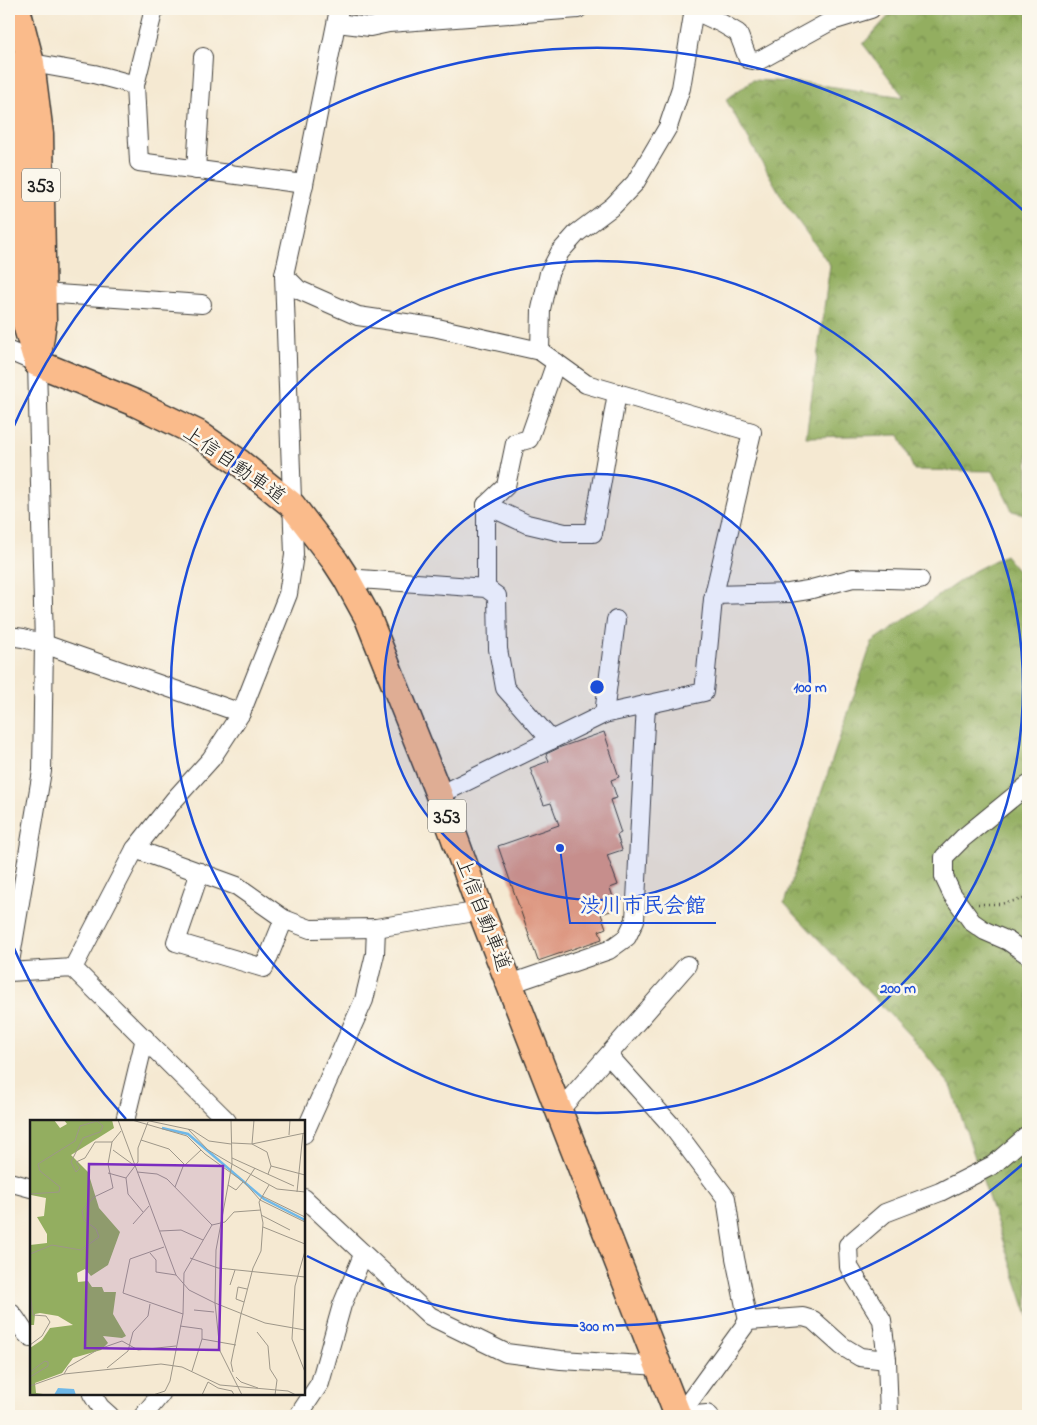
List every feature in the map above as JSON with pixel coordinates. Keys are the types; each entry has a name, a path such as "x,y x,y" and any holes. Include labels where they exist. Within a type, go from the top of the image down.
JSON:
{"highway":[{"name":"353","path":"17,9 16,129 23,314 37,363"},
{"name":"353","path":"16,62 40,134 44,322 37,363"},
{"name":"上信自動車道","path":"37,363 135,403 196,433 240,463 292,504 346,578 368,618 439,795 481,911 678,1416"}],"street":[{"path":"154,9 135,85 139,162 304,184"},
{"path":"73,968 135,849 174,800 211,759 241,712 288,594 294,555 284,275 338,16 370,27 389,23 578,9"},
{"path":"540,351 541,309 549,273 560,252 577,233 613,206 635,182 668,127 682,88 693,9 738,33 748,58 758,61 829,22 871,9"},
{"path":"196,170 203,57"},
{"path":"16,62 94,74 135,85"},
{"path":"284,275 299,290 358,316 433,327 540,351 586,384 752,432 714,595 704,692 604,714 439,795"},
{"path":"43,293 202,304"},
{"path":"9,351 37,363 44,644 42,771 9,968"},
{"path":"486,588 486,505 506,486 515,444 529,439 556,362"},
{"path":"486,505 527,524 565,533 593,533 617,393"},
{"path":"346,578 486,588 497,596 498,649 505,688 551,740"},
{"path":"714,595 789,593 853,578 920,580"},
{"path":"604,714 616,620"},
{"path":"9,636 44,644 241,712"},
{"path":"510,984 609,950 627,938 635,920 646,704"},
{"path":"1028,785 963,838 944,857 944,877 952,894 972,922 1028,954"},
{"path":"135,849 237,886 284,919 310,929 376,928 481,911"},
{"path":"200,872 176,942 264,968 284,919"},
{"path":"305,1132 364,1000 375,954 376,928"},
{"path":"559,1111 687,965"},
{"path":"9,972 73,968 226,1120"},
{"path":"125,1120 145,1038"},
{"path":"609,1056 671,1125 726,1198 735,1258 748,1321 678,1416"},
{"path":"890,1416 887,1360 882,1320 849,1267 848,1245 885,1213 940,1192 993,1165 1028,1135"},
{"path":"9,1182 30,1188"},
{"path":"305,1199 430,1316 506,1353 561,1360 660,1366"},
{"path":"298,1416 320,1383 342,1305 363,1255"},
{"path":"9,1311 16,1317 25,1334 30,1337"},
{"path":"748,1321 803,1317 812,1320 842,1346 860,1356 887,1360"},
{"path":"93,1395 100,1407 110,1416"},
{"path":"143,1416 160,1395"},
{"path":"683,1416 707,1414 710,1416"}],"path":[{"path":"978,910 977,905 979,904 1000,904 1028,898"}],"green space":[{"path":"895,9 1028,9 1028,515 1012,511 993,471 914,470 899,435 806,437 830,265 787,206 726,100 752,80 807,83 904,97 863,44"},
{"path":"1005,555 1028,583 1028,1316 951,1086 914,1040 784,903 872,642 974,571"}],"building":[{"path":"604,732 619,777 611,780 617,798 610,800 621,833 617,835 622,850 607,855 618,885 610,888 617,909 601,914 606,928 599,931 602,939 538,961 498,846 559,825 551,803 544,805 530,768 549,761 546,754"}],"place":[{"name":"渋川市民会館","path":"560,848"}]}
